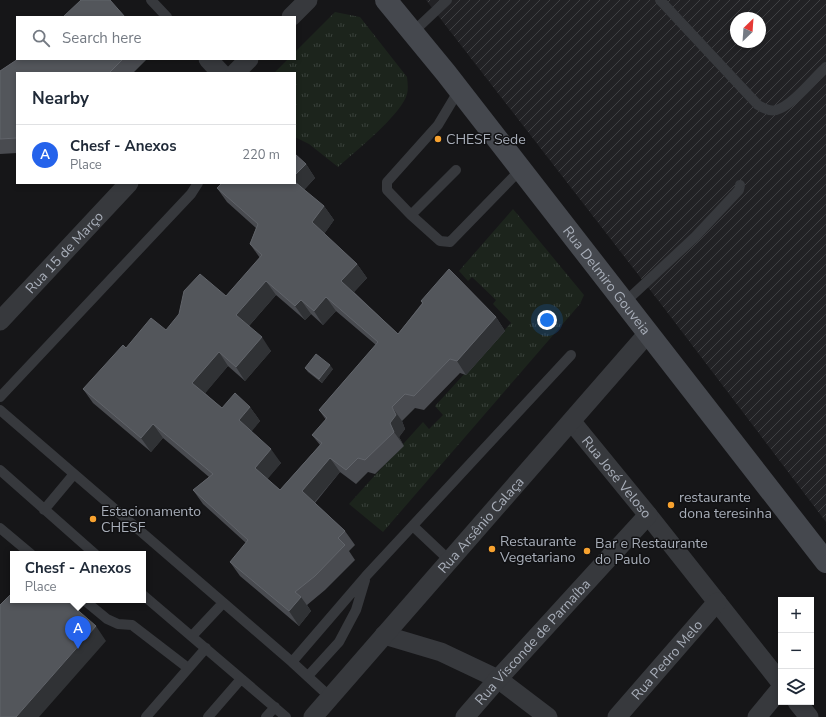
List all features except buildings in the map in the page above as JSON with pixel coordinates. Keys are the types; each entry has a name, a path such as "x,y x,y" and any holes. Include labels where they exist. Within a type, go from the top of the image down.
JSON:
{"street":[{"path":"292,16 308,0"},
{"name":"Rua Delmiro Gouveia","path":"386,0 521,169 826,562"},
{"path":"209,60 220,72"},
{"path":"235,72 248,60"},
{"name":"Rua 15 de Março","path":"0,321 128,184"},
{"name":"Rua Arsênio Calaça","path":"313,717 449,560 572,422 648,333"},
{"name":"Rua José Veloso","path":"572,422 778,679"},
{"name":"Rua Visconde de Parnaíba","path":"465,717 648,515"},
{"name":"Rua Pedro Melo","path":"617,717 717,602"},
{"path":"384,635 441,652 498,679 548,717"},
{"path":"757,717 778,692"},
{"path":"799,705 809,717"}],"lane":[{"path":"151,0 166,16"},
{"path":"412,33 447,0"},
{"path":"660,0 758,105 766,109 776,111 788,104 826,67"},
{"path":"459,90 438,125 387,182 387,190 411,215 440,241 450,242 521,169"},
{"path":"411,215 456,170"},
{"path":"0,397 191,194 197,184"},
{"path":"624,303 695,237 739,190 740,185"},
{"path":"292,662 366,576 571,355"},
{"path":"0,410 292,662 330,697"},
{"path":"0,470 92,551"},
{"path":"44,510 74,474"},
{"path":"413,526 449,560"},
{"path":"0,528 27,551"},
{"path":"308,676 339,642 349,626 356,610 366,576"},
{"path":"146,598 286,717"},
{"path":"88,603 107,619 118,624 132,625 188,668"},
{"path":"192,636 223,603"},
{"path":"146,717 206,648"},
{"path":"208,717 241,679"},
{"path":"266,717 275,707"}],"shaded area":[{"path":"426,0 826,0 826,522 664,308"}],"green space":[{"path":"335,12 360,17 407,77 408,86 406,98 398,109 374,136 338,167 309,144 296,138 296,72 275,72 287,60 296,60 296,51"},
{"path":"513,209 584,295 580,304 383,532 349,504 423,422 429,429 443,415 435,406 511,323 493,304 496,300 472,277 468,281 459,271"}],"place":[{"name":"CHESF Sede","path":"438,139"},
{"name":"restaurante dona teresinha","path":"671,505"},
{"name":"Estacionamento CHESF","path":"93,519"},
{"name":"Restaurante Vegetariano","path":"492,549"},
{"name":"Bar e Restaurante do Paulo","path":"587,551"},
{"name":"Chesf - Anexos","path":"78,649"}]}
